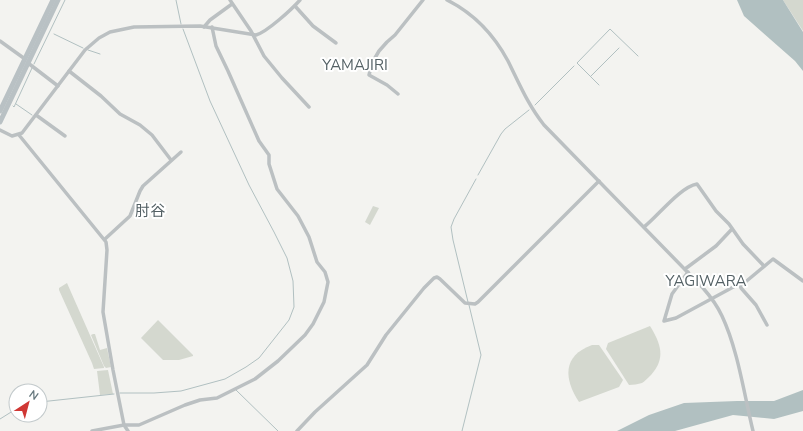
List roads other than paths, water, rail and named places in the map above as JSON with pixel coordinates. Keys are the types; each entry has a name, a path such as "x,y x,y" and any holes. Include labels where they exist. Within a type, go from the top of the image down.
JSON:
{"highway":[{"path":"0,122 53,0"},
{"path":"0,111 58,0"}],"street":[{"path":"0,130 12,136 19,135 24,131 88,46 99,38 113,31 134,27 204,26 253,35 262,32 295,6 300,0"},
{"path":"398,94 387,85 369,75 372,63 379,51 395,35 423,0"},
{"path":"448,0 474,17 490,34 507,60 526,98 548,130 687,271 712,299 728,328 733,344 753,431"},
{"path":"204,26 231,2 253,35 264,56 309,107"},
{"path":"295,6 313,26 336,42"},
{"path":"92,431 124,425 138,425 194,402 217,398 255,378 278,361 305,335 317,317 326,293 328,282 325,272 317,262 311,240 298,216 278,189 269,164 268,155 259,141 216,46 212,28"},
{"path":"0,41 58,86"},
{"path":"69,71 100,95 120,114 140,125 152,135 171,160"},
{"path":"36,115 65,136"},
{"path":"19,135 105,239 107,250 103,312 112,368 124,425 128,431"},
{"path":"105,239 128,218 143,186 181,152"},
{"path":"297,431 367,365 382,340 434,278 437,277 440,279 466,303 471,304 478,302 599,181"},
{"path":"644,227 657,217 682,192 697,184 716,211 743,244 764,266"},
{"path":"732,229 716,246 687,271 672,294 664,321 676,318 737,285 744,284 774,259 803,281"},
{"path":"740,285 740,288 756,305 768,325"}],"waterway":[{"path":"34,64 65,0"},
{"path":"176,0 181,24"},
{"path":"120,393 181,391 225,379 259,358 289,320 294,307 293,281 287,258 249,185 210,101 183,29"},
{"path":"599,85 577,63 610,29 638,56"},
{"path":"54,34 83,48"},
{"path":"591,76 619,48"},
{"path":"88,50 100,54"},
{"path":"535,105 574,66"},
{"path":"13,106 14,107 32,68"},
{"path":"16,104 32,115"},
{"path":"478,175 501,134 529,110"},
{"path":"468,302 451,227 476,179"},
{"path":"462,431 481,355 469,305"},
{"path":"236,390 278,431"},
{"path":"48,401 114,394"},
{"path":"0,419 8,414"}],"district":[{"name":"YAMAJIRI","path":"355,65"},
{"name":"肘谷","path":"150,211"},
{"name":"YAGIWARA","path":"706,281"}]}
